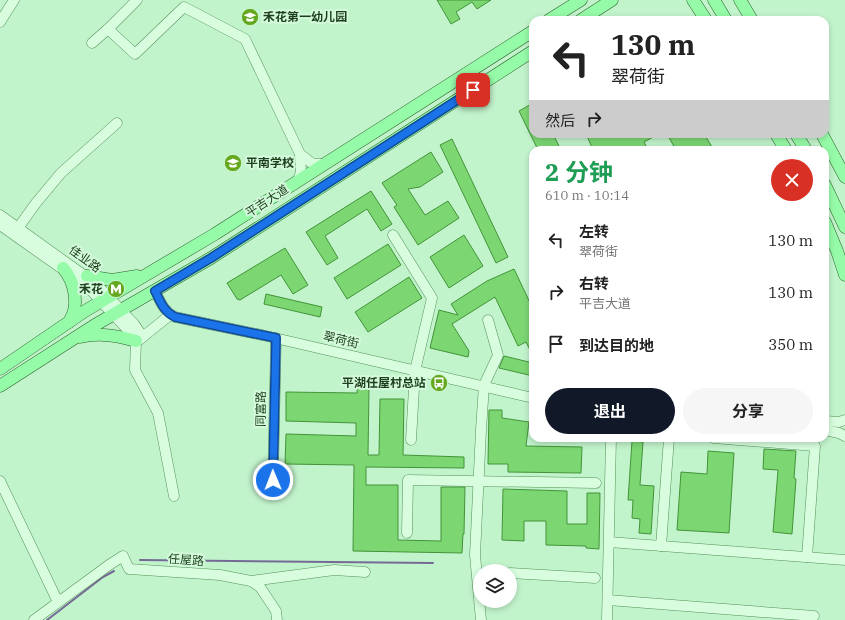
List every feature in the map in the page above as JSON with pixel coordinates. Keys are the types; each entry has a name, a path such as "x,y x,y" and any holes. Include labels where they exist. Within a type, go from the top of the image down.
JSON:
{"main road":[{"path":"556,16 581,0"},
{"path":"587,16 612,0"},
{"path":"693,0 703,16"},
{"path":"714,0 724,16"},
{"path":"740,0 750,16"},
{"name":"平吉大道","path":"0,369 105,299 298,180 529,33"},
{"name":"平吉大道","path":"0,386 117,312 180,277 529,54"},
{"path":"829,147 845,177"},
{"path":"829,193 845,227"},
{"path":"829,232 845,275"},
{"path":"170,260 180,277"},
{"path":"62,268 69,276 74,294 74,312 69,322"},
{"path":"87,276 121,280 151,272"},
{"path":"71,340 98,334 139,339"},
{"path":"42,340 51,354"}],"street":[{"path":"0,22 14,0"},
{"path":"92,43 137,0"},
{"path":"108,29 135,54 184,7 245,39 300,154 302,172 298,180"},
{"path":"18,228 61,172 117,123"},
{"path":"300,154 313,164 323,164"},
{"name":"佳业路","path":"0,215 87,276 139,339"},
{"name":"佳业路","path":"0,225 105,299"},
{"path":"393,235 432,298 415,371 411,440"},
{"path":"155,291 164,308 170,315 139,339 135,370 158,413 174,496"},
{"name":"翠荷街","path":"170,315 276,338 529,397"},
{"path":"478,564 475,555 484,387 498,355 488,320"},
{"name":"同富路","path":"273,480 276,338"},
{"path":"829,421 839,422 845,420"},
{"path":"829,431 845,436"},
{"path":"608,620 611,442"},
{"path":"661,546 669,442"},
{"path":"764,442 815,446 807,557"},
{"path":"407,533 408,480 596,483"},
{"path":"0,481 58,602"},
{"path":"609,542 845,560"},
{"name":"任屋路","path":"34,620 123,556 129,569 220,575 251,581 283,578 334,570 364,572"},
{"path":"517,573 595,578"},
{"path":"251,581 260,587 276,611 277,620"},
{"path":"608,600 814,616"},
{"path":"481,608 481,620"}],"building":[{"path":"437,0 491,0 477,9 472,2 456,12 460,19 451,24"},
{"path":"529,105 529,132 519,111"},
{"path":"532,138 555,138 559,146 536,146"},
{"path":"588,138 652,138 644,142 646,146 591,146"},
{"path":"669,138 706,138 712,146 674,146"},
{"path":"452,139 508,257 496,263 440,145"},
{"path":"431,152 443,172 420,187 408,189 425,215 448,201 459,218 418,245 394,207 397,205 382,183"},
{"path":"371,191 392,224 381,231 367,209 325,236 338,258 327,265 306,232"},
{"path":"464,235 483,266 449,288 430,257"},
{"path":"388,244 401,265 347,299 334,278"},
{"path":"285,248 308,285 293,294 281,275 240,300 237,299 227,283"},
{"path":"514,269 529,301 529,348 526,342 518,346 495,297 452,324 469,351 468,357 430,348 439,310 458,315 451,304 487,281"},
{"path":"409,277 422,298 368,332 355,312"},
{"path":"266,294 322,307 320,317 264,304"},
{"path":"504,356 529,362 529,375 499,368"},
{"path":"357,388 369,388 368,455 379,455 380,399 404,399 403,455 464,457 464,468 366,467 366,485 398,485 398,540 441,541 441,487 465,487 462,553 353,551 354,465 285,464 286,434 356,436 356,423 286,421 286,392 357,393"},
{"path":"489,410 502,410 502,418 529,422 526,446 582,447 581,473 508,472 508,464 488,464"},
{"path":"632,442 643,442 640,485 654,486 651,534 639,533 640,519 632,518 633,500 628,500"},
{"path":"764,449 796,451 794,478 796,479 792,534 773,532 778,470 763,469"},
{"path":"708,451 734,453 729,533 677,530 681,472 707,474"},
{"path":"503,489 567,491 567,524 587,524 587,493 600,493 599,549 586,548 586,546 546,545 546,521 524,521 524,541 502,540"}],"waterway":[{"path":"140,560 433,563"},
{"path":"47,620 103,577 114,571"}],"place":[{"name":"禾花第一幼儿园","path":"250,17"},
{"name":"平南学校","path":"233,163"},
{"name":"禾花","path":"116,289"},
{"name":"平湖任屋村总站","path":"439,383"}],"route":[{"path":"273,480 276,338 175,317 170,315 164,308 155,291 211,258 473,90"}]}
